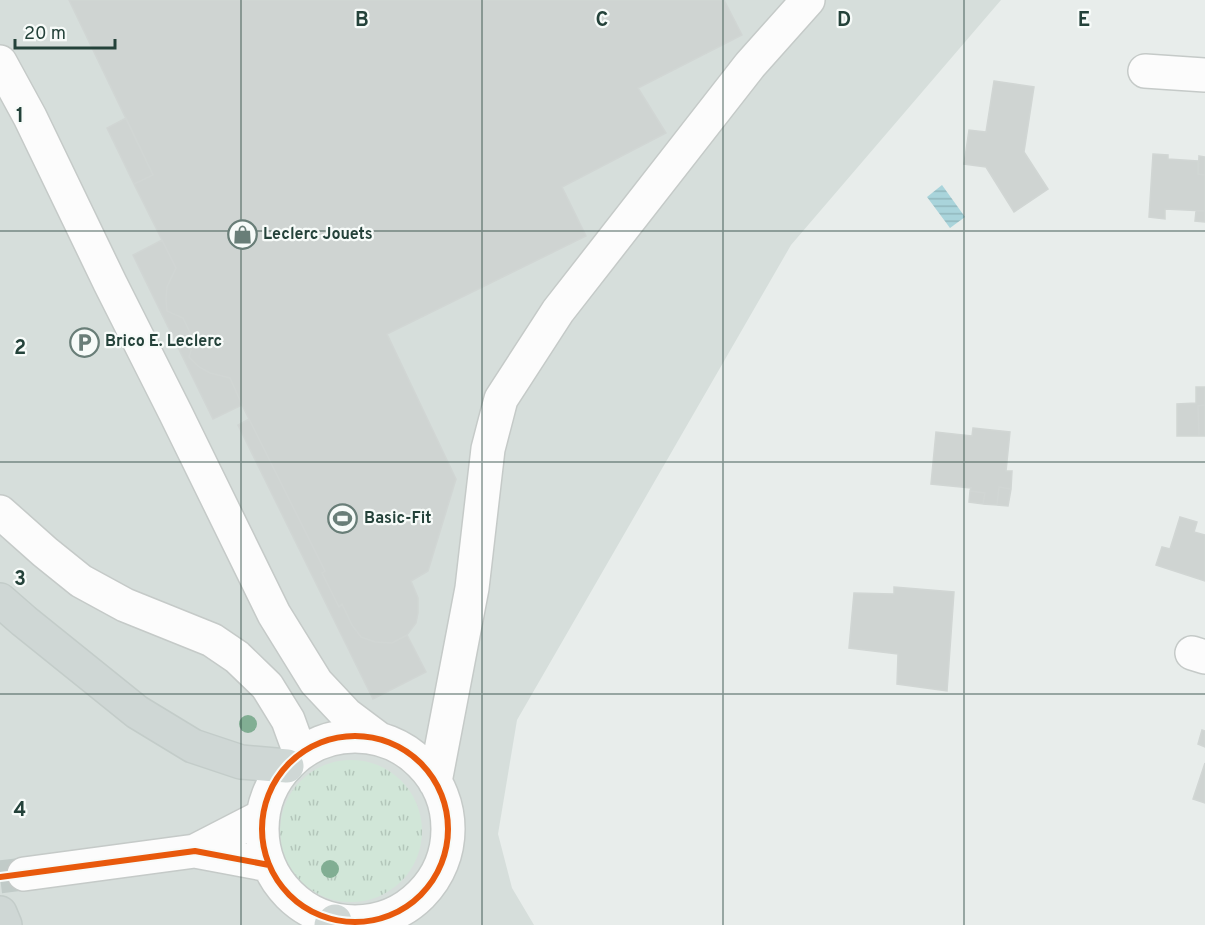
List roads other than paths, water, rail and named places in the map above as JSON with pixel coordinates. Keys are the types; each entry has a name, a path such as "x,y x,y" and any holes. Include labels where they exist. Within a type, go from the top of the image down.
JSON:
{"main road":[{"path":"0,600 137,712 193,746 242,762 294,760"},
{"path":"0,913 6,925"}],"street":[{"path":"435,782 472,588 488,449 501,399 558,311 750,65 808,0"},
{"path":"0,63 33,124 274,614 316,682 347,715 379,739 401,748 420,763 435,782 444,804 448,828 445,852 437,874 423,894 404,909 382,919 358,923 333,923 295,901 280,884 269,865 264,849 263,816 275,781 294,760 325,741 352,736 379,739"},
{"path":"1145,71 1205,75"},
{"path":"0,512 81,581 125,605 212,640 237,657 267,686 288,720 294,760"},
{"path":"195,851 263,816"},
{"path":"24,874 195,851 269,865"}],"water":[{"path":"942,185 965,217 950,228 927,197"}],"tunnel":[{"path":"0,877 24,874"}],"place":[{"name":"Leclerc Jouets","path":"242,235"},
{"name":"Brico E. Leclerc","path":"84,342"},
{"name":"Basic-Fit","path":"343,519"}]}
